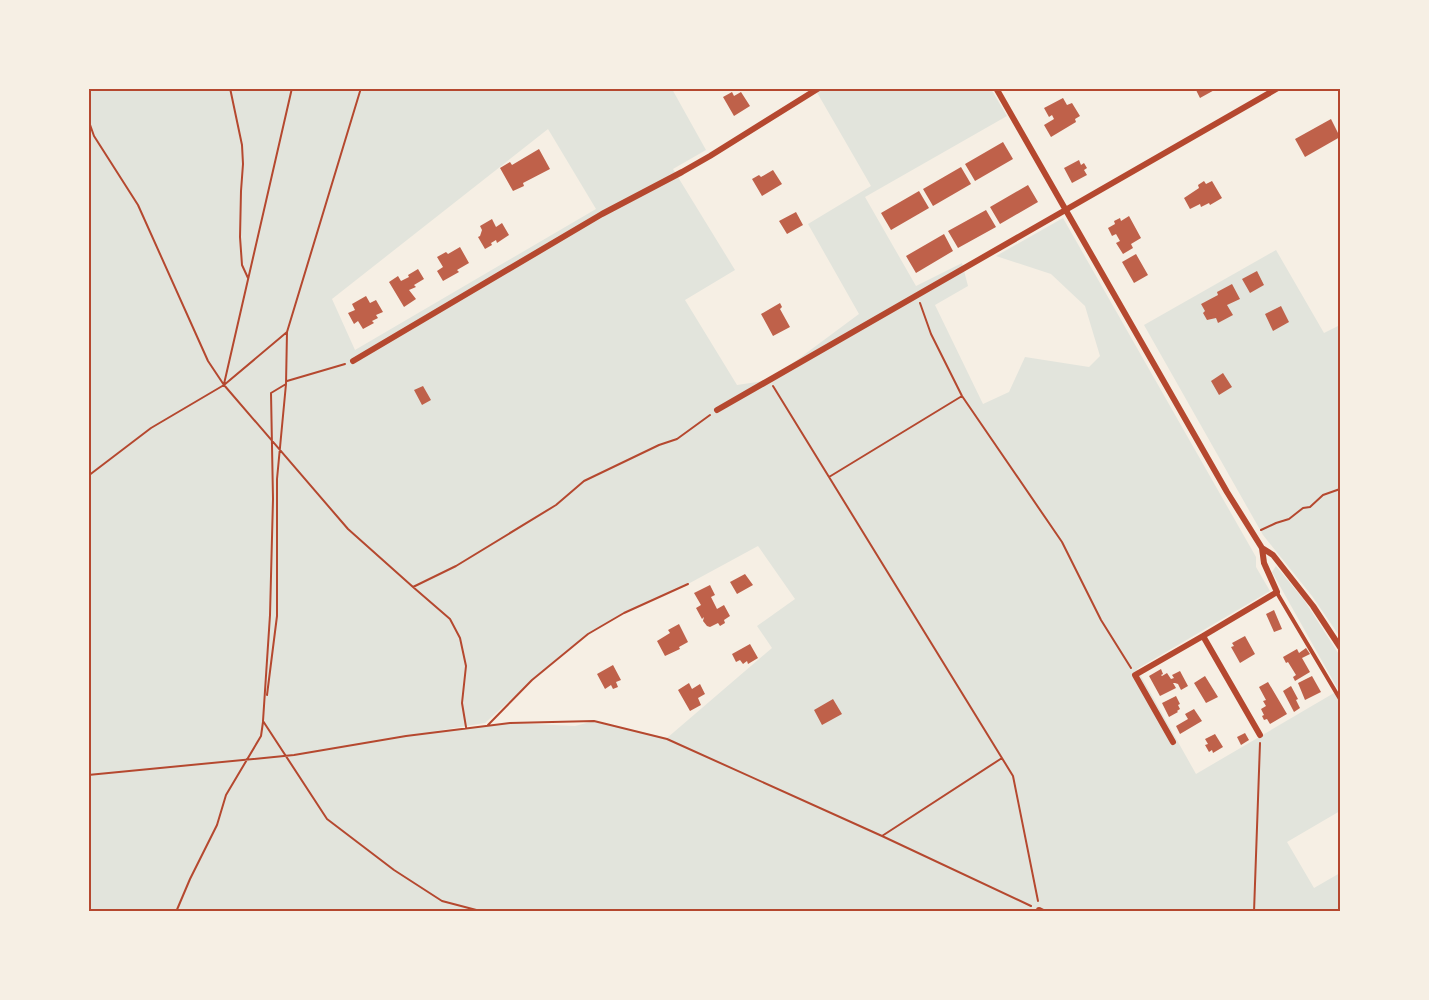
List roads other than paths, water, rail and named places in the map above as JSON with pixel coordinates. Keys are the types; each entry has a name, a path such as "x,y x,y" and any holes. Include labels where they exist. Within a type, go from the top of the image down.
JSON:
{"street":[{"path":"353,362 602,214 710,156 819,88"},
{"path":"996,88 1227,492 1262,548 1273,555 1341,647"},
{"path":"717,410 1278,88"},
{"path":"1173,742 1135,675 1277,592 1264,563 1262,548"},
{"path":"1203,636 1260,735"}],"lane":[{"path":"1277,592 1341,699"}]}
